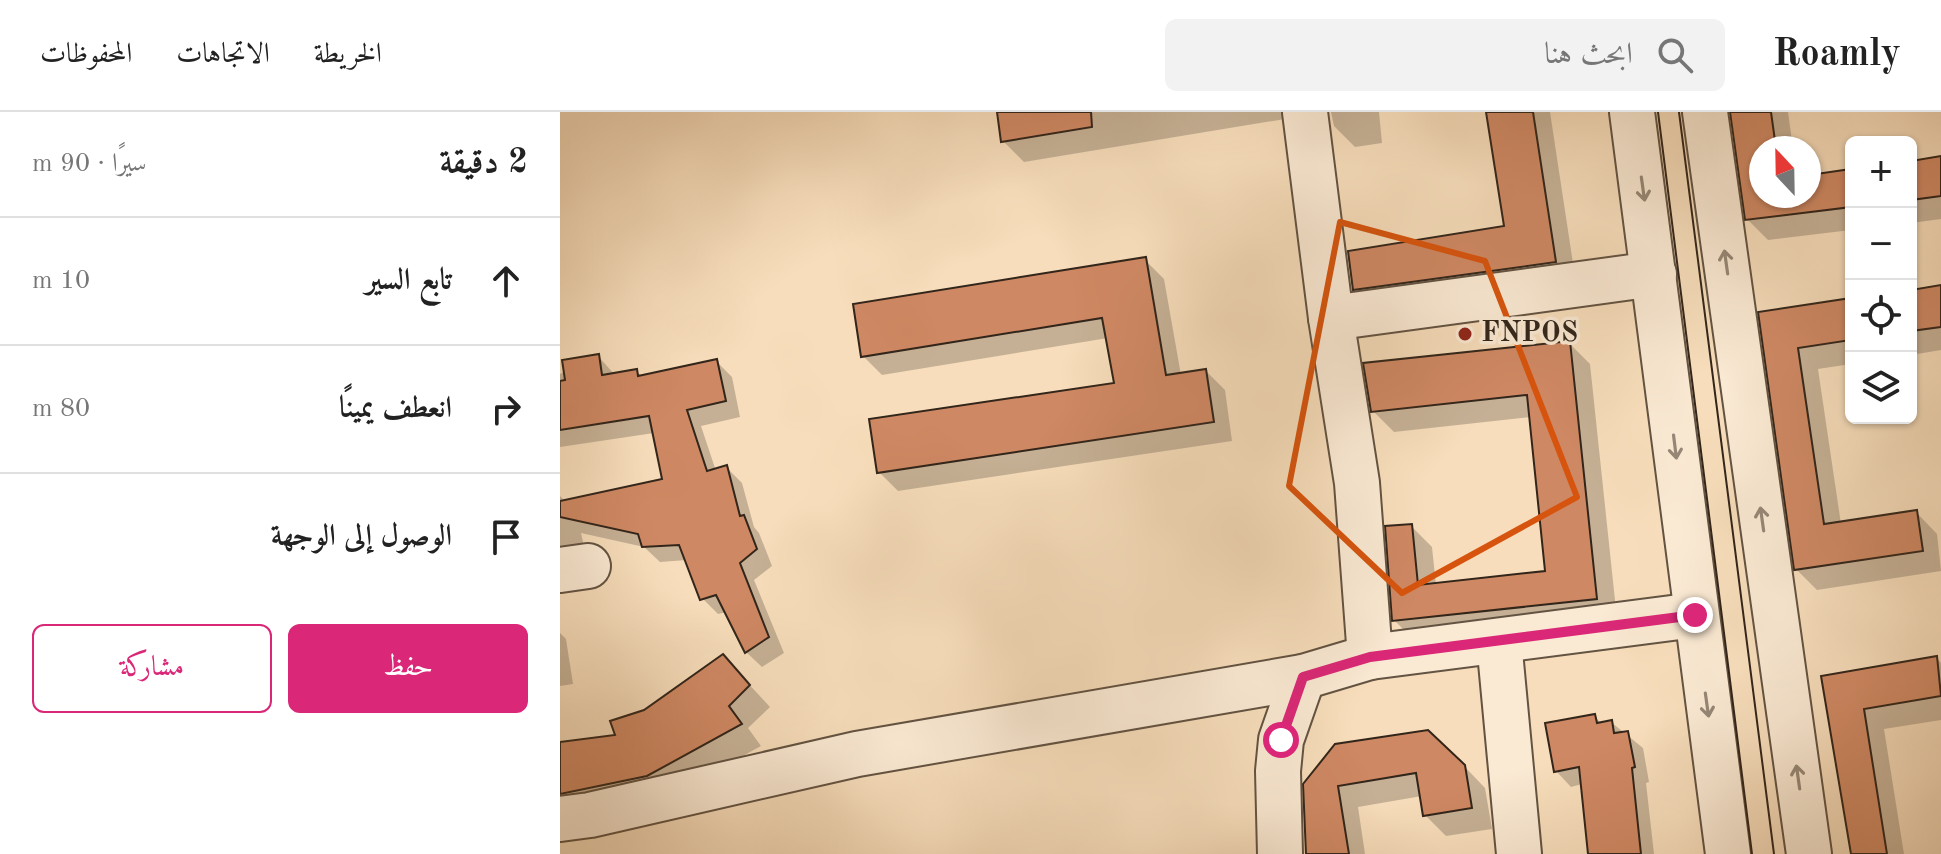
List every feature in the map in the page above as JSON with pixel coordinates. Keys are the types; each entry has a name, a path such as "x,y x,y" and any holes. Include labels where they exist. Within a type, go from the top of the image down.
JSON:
{"street":[{"path":"1305,112 1331,318 1357,483 1370,657"},
{"path":"1632,112 1728,854"},
{"path":"1705,112 1809,854"},
{"path":"1331,318 1654,274"},
{"path":"560,819 590,815 857,754 1303,677 1370,657 1695,615"},
{"path":"1499,641 1519,854"},
{"path":"1280,854 1278,771 1281,740 1303,677"}],"highlighted area":[{"path":"1340,222 1485,261 1577,497 1402,593 1289,486"}],"building":[{"path":"997,112 1091,112 1092,127 1001,142"},
{"path":"1486,112 1533,112 1556,262 1353,290 1348,251 1504,226"},
{"path":"1730,112 1771,112 1774,136 1749,136 1749,208 1821,208 1821,173 1845,170 1845,208 1745,220"},
{"path":"1941,156 1941,196 1917,199 1917,160"},
{"path":"1146,257 1166,375 1206,369 1214,422 877,473 869,419 1114,383 1102,318 861,357 853,304"},
{"path":"1941,285 1941,327 1917,330 1917,289"},
{"path":"1845,299 1845,341 1798,348 1824,524 1917,510 1923,551 1794,570 1758,312"},
{"path":"1570,341 1597,599 1392,621 1385,526 1412,524 1418,585 1545,571 1527,395 1371,412 1363,363"},
{"path":"599,354 602,375 637,369 638,376 717,359 726,401 687,410 707,471 727,465 740,516 744,515 757,549 740,563 769,637 745,653 716,595 700,600 679,545 642,547 638,534 560,517 560,501 662,479 649,416 560,430 560,381 565,380 562,360"},
{"path":"723,654 750,685 729,706 742,724 647,776 560,794 560,742 615,735 610,721 644,710"},
{"path":"1937,656 1941,696 1864,709 1887,854 1851,854 1821,676"},
{"path":"1595,714 1597,723 1612,720 1614,733 1628,731 1635,767 1632,768 1641,854 1588,854 1579,767 1554,772 1545,723"},
{"path":"1428,730 1465,765 1472,808 1423,816 1416,773 1338,786 1349,854 1306,854 1303,784 1335,744"}],"tram line":[{"path":"1658,112 1752,854"},
{"path":"1679,112 1774,854"}],"place":[{"name":"FNPOS","path":"1465,334"}],"route":[{"path":"1281,740 1303,677 1370,657 1695,615"}]}
